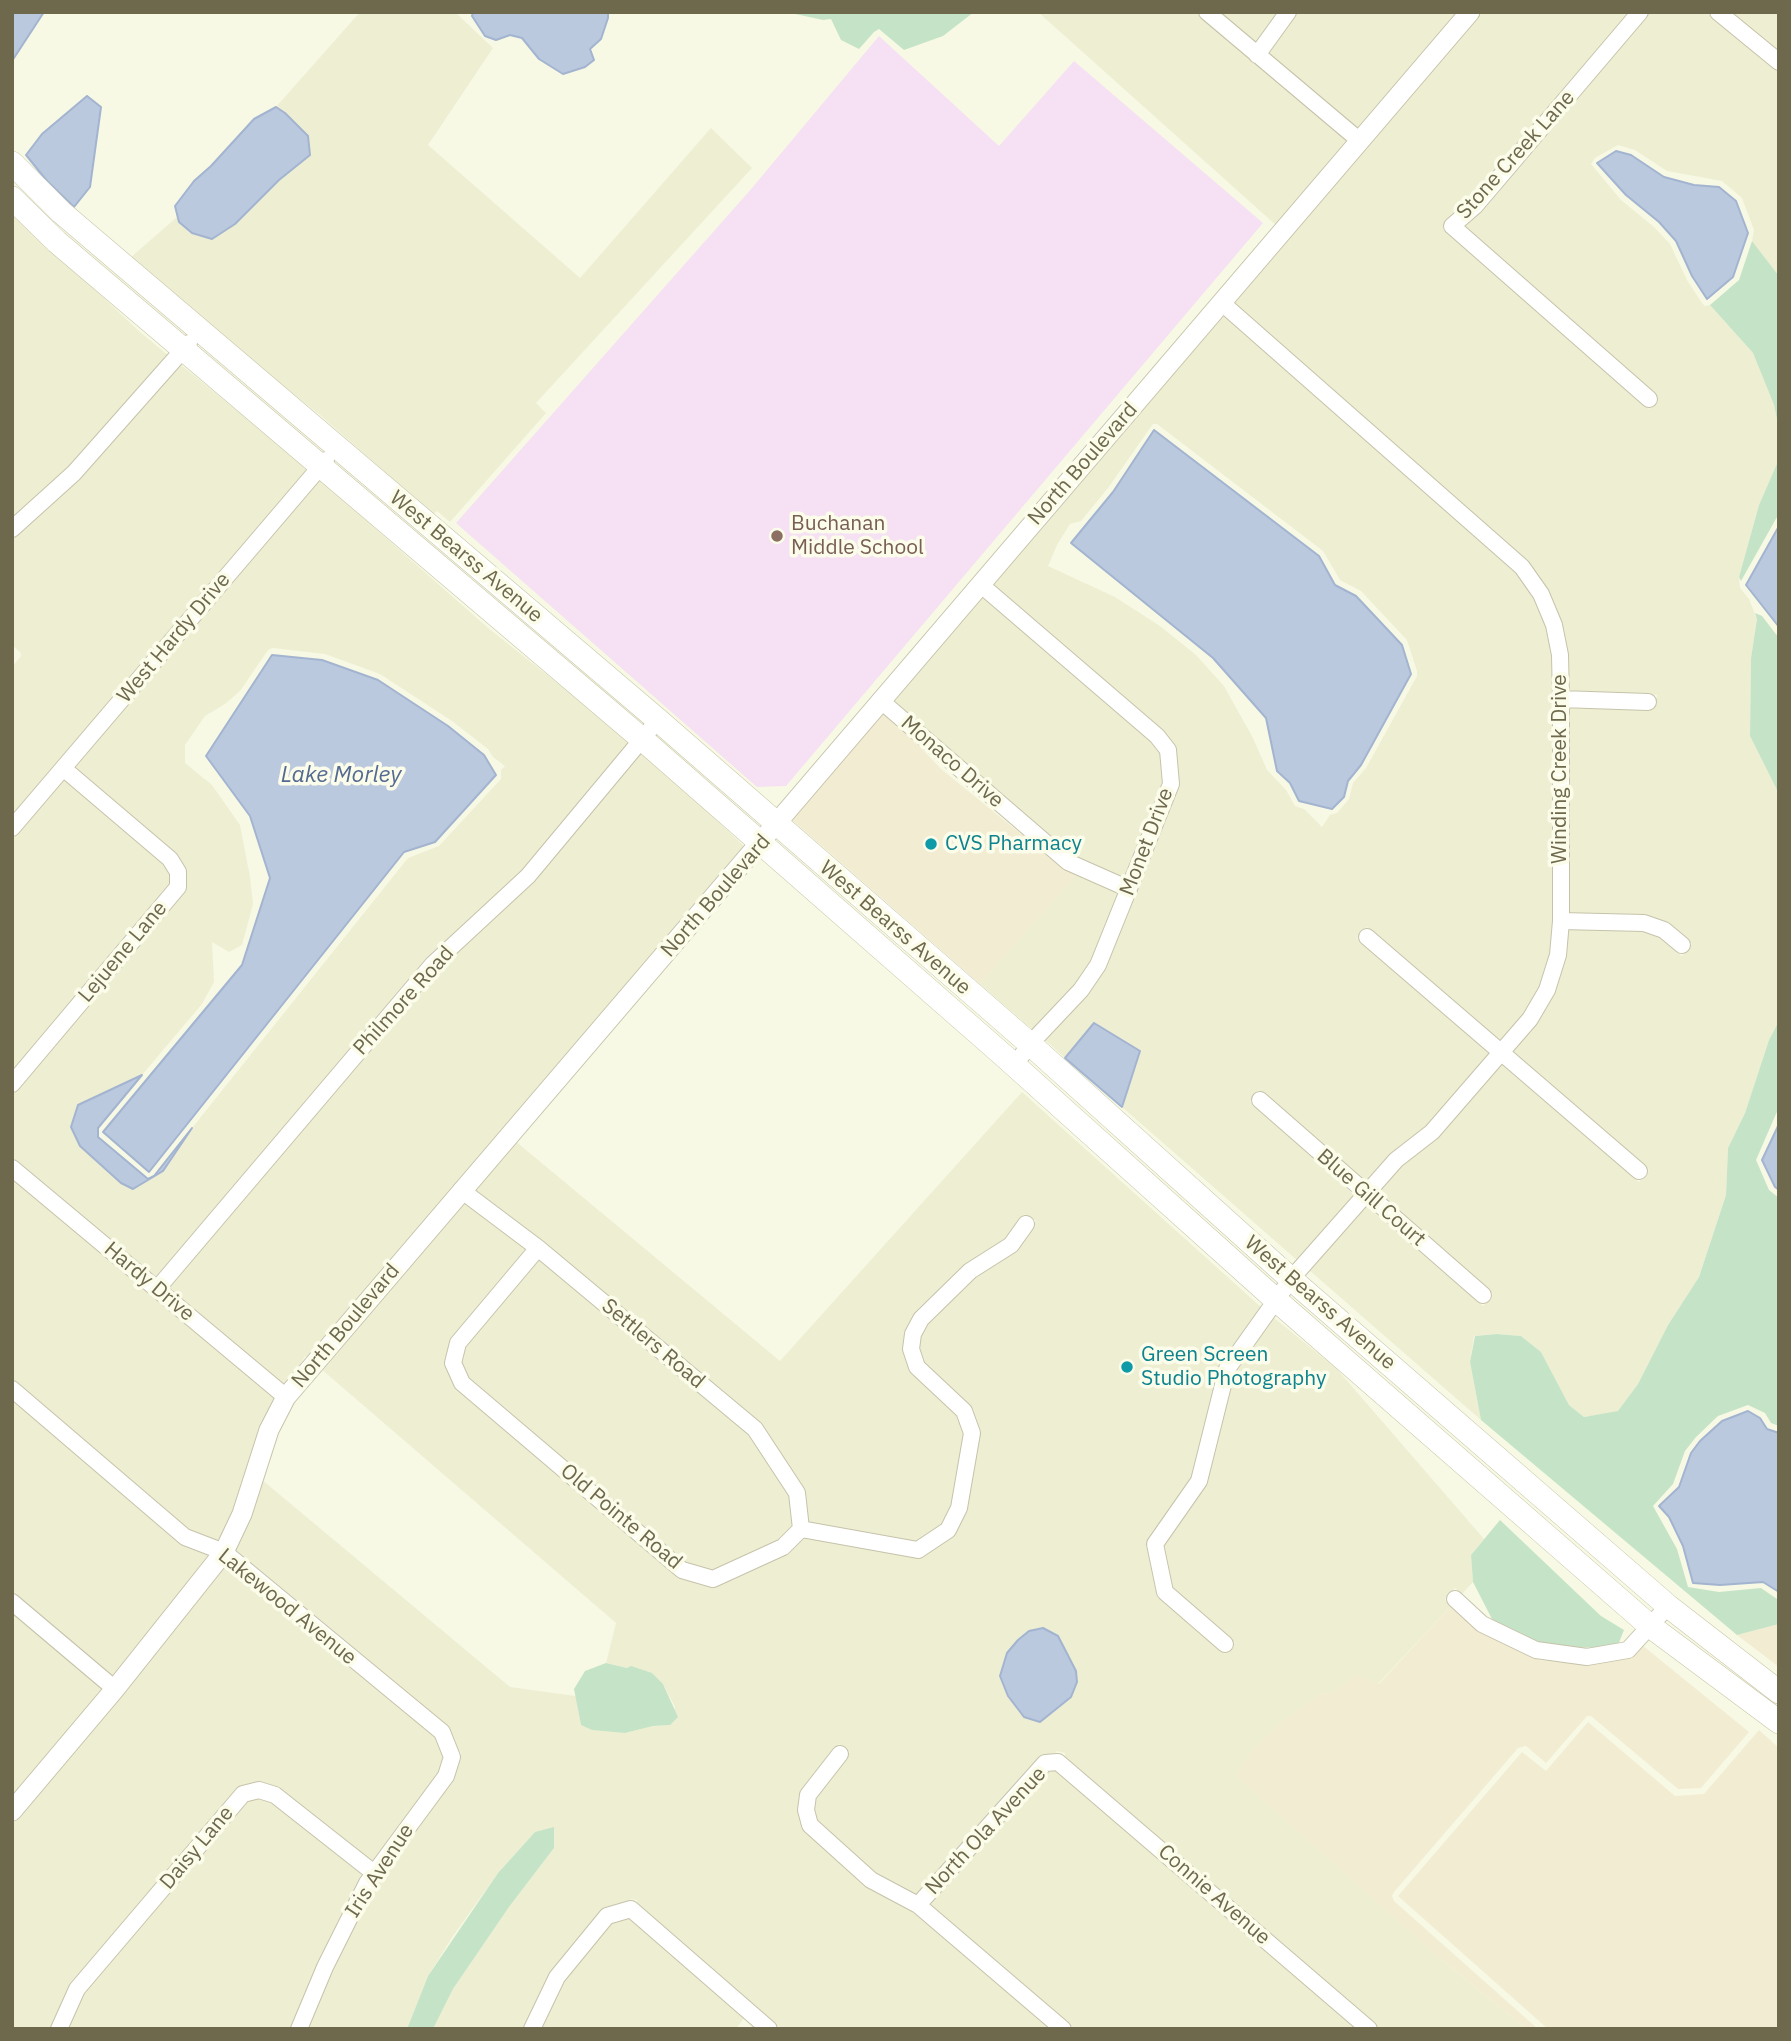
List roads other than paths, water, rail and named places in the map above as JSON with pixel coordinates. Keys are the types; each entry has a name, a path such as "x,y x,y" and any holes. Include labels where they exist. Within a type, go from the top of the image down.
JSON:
{"main road":[{"name":"West Bearss Avenue","path":"12,163 61,212 658,720 1030,1044 1291,1279 1668,1606 1779,1692"},
{"name":"West Bearss Avenue","path":"12,198 76,258 642,739 1276,1300 1650,1626 1779,1723"}],"street":[{"path":"1207,12 1360,142"},
{"path":"1256,55 1288,12"},
{"name":"North Boulevard","path":"12,1811 115,1689 224,1552 242,1514 269,1430 286,1397 1470,12"},
{"name":"Stone Creek Lane","path":"1640,12 1475,206 1452,226 1648,399"},
{"path":"1718,12 1779,62"},
{"path":"76,258 93,239"},
{"name":"Winding Creek Drive","path":"1222,303 1522,567 1541,594 1553,625 1560,654 1561,699 1561,921 1558,955 1547,990 1530,1019 1432,1132 1396,1160 1291,1279 1227,1369 1199,1481 1155,1544 1165,1592 1225,1644"},
{"path":"12,529 74,472 200,331"},
{"name":"West Hardy Drive","path":"12,828 335,447"},
{"path":"463,587 479,568"},
{"name":"Monet Drive","path":"980,584 1157,736 1168,750 1171,784 1098,965 1081,990 1030,1044 1014,1066"},
{"path":"1561,699 1648,702"},
{"name":"Monaco Drive","path":"880,700 1068,862 1129,889"},
{"name":"Philmore Road","path":"157,1289 433,964 528,876 658,720"},
{"name":"Lejuene Lane","path":"12,1084 178,887 178,872 170,859 63,768"},
{"path":"1561,921 1644,923 1664,930 1682,945"},
{"path":"1367,937 1639,1171"},
{"name":"Blue Gill Court","path":"1260,1100 1483,1296"},
{"name":"Hardy Drive","path":"12,1167 286,1397"},
{"name":"Settlers Road","path":"461,1190 538,1248 755,1429 796,1493 801,1529"},
{"path":"801,1529 918,1549 948,1530 959,1508 972,1433 964,1411 917,1367 911,1349 912,1334 921,1318 970,1271 1011,1245 1026,1224"},
{"name":"Old Pointe Road","path":"538,1248 458,1343 453,1363 462,1383 682,1570 713,1579 783,1548 801,1529"},
{"name":"Lakewood Avenue","path":"12,1389 185,1536 224,1552 442,1732 452,1757"},
{"path":"1455,1599 1482,1624 1541,1652 1587,1657 1628,1650 1668,1606"},
{"path":"12,1602 115,1689"},
{"path":"839,1754 808,1795 806,1810 810,1825 871,1880 918,1905 1063,2029"},
{"name":"Iris Avenue","path":"299,2029 325,1967 374,1873 446,1776 452,1757"},
{"name":"North Ola Avenue","path":"918,1905 1045,1763 1058,1762"},
{"name":"Connie Avenue","path":"1058,1762 1369,2029"},
{"name":"Daisy Lane","path":"59,2029 77,1989 243,1794 259,1790 275,1795 374,1873"},
{"path":"532,2029 557,1977 607,1916 631,1909 750,2023 769,2029"}],"water":[{"path":"12,12 44,12 12,61"},
{"path":"473,12 608,12 608,18 601,39 590,49 594,60 585,67 563,74 539,59 522,38 510,35 496,40 485,36 472,16"},
{"path":"87,96 101,107 90,187 74,207 47,181 26,155 42,134"},
{"path":"276,107 308,136 310,155 279,180 235,224 212,239 192,233 179,222 175,206 194,181 254,119"},
{"path":"1616,151 1631,155 1664,177 1694,185 1719,187 1736,201 1748,233 1733,277 1707,299 1692,276 1676,241 1659,222 1626,195 1597,163"},
{"path":"1154,430 1319,556 1335,585 1356,596 1402,645 1411,674 1361,765 1348,781 1344,797 1332,809 1299,801 1290,783 1277,771 1266,718 1213,658 1071,543 1113,492"},
{"path":"1779,526 1779,627 1746,585"},
{"name":"Lake Morley","path":"272,655 322,660 378,680 448,726 484,755 496,775 435,842 404,852 149,1172 103,1132 242,965 270,878 250,816 206,756"},
{"path":"1094,1023 1140,1051 1122,1107 1065,1058"},
{"path":"142,1075 98,1128 98,1137 148,1179 154,1176 192,1128 163,1171 133,1189 121,1183 80,1146 71,1127 78,1105"},
{"path":"1779,1124 1779,1190 1762,1160"},
{"path":"1748,1411 1760,1418 1767,1429 1779,1433 1779,1592 1763,1582 1720,1585 1693,1583 1683,1546 1669,1517 1659,1506 1679,1487 1691,1453 1700,1441 1722,1421"},
{"path":"1043,1628 1058,1636 1076,1671 1077,1682 1071,1697 1040,1722 1024,1717 1008,1696 1000,1676 1007,1653 1018,1640 1029,1631"}],"place":[{"name":"Buchanan Middle School","path":"777,536"},
{"name":"CVS Pharmacy","path":"931,844"},
{"name":"Green Screen Studio Photography","path":"1127,1367"}]}
